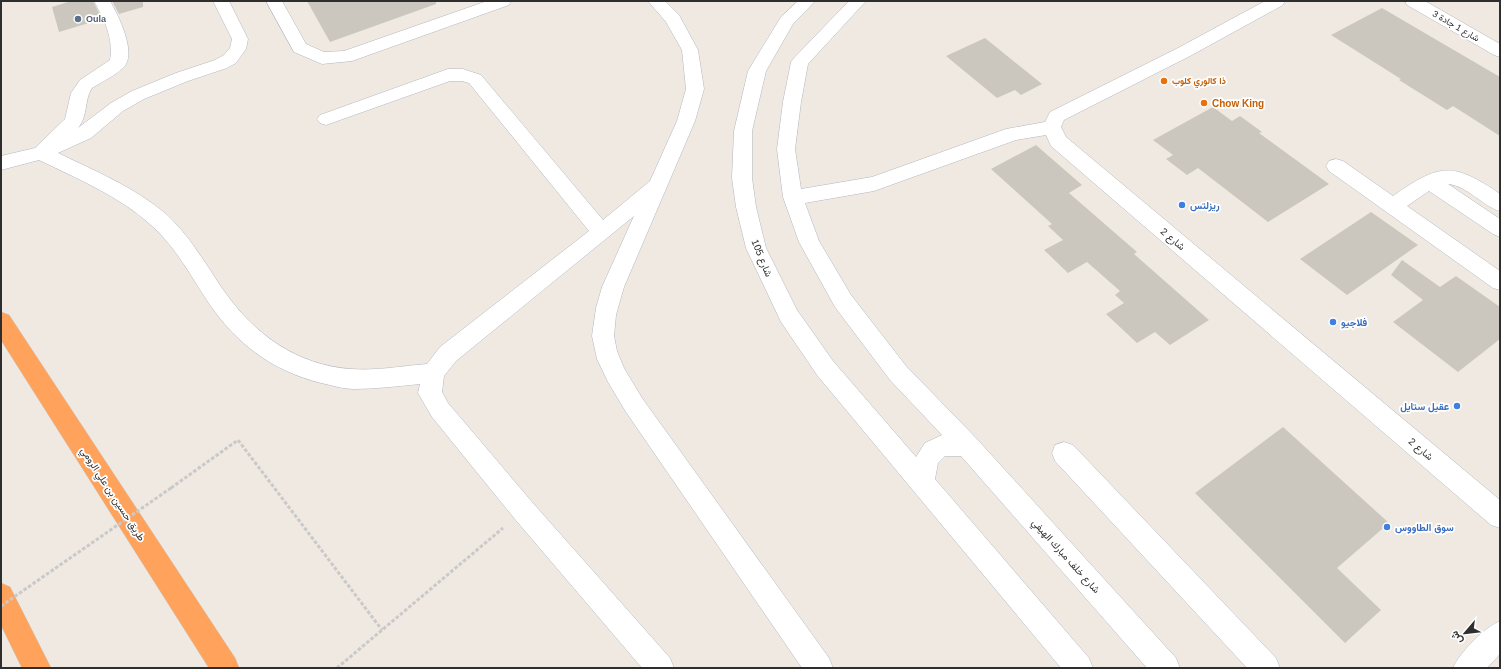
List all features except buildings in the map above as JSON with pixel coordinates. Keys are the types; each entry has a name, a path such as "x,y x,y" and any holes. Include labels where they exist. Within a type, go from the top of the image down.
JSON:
{"highway":[{"name":"طريق حسين بن علي الرومي","path":"1,321 225,668"},
{"path":"1,596 37,668"}],"street":[{"path":"41,153 73,122 80,93 86,84 118,63 121,55 113,21 102,1"},
{"path":"1,163 41,153 84,133 117,107 138,95 182,77 222,64 230,59 238,49 240,39 221,1"},
{"path":"274,1 300,48 322,58 346,57 503,1"},
{"path":"656,1 673,19 690,50 695,89 686,121 613,287 605,311 604,343 616,376 634,404 820,668"},
{"name":"شارع 105","path":"807,1 787,21 758,71 743,131 742,178 746,208 756,248 788,316 825,368 922,482"},
{"path":"858,1 800,62 792,102 786,149 793,197 809,242 843,301 898,373 967,445"},
{"path":"793,197 874,184 1013,134 1052,127 1056,116 1184,52 1277,1"},
{"name":"شارع 1 جادة 3","path":"1413,1 1500,51"},
{"path":"326,119 448,75 463,75 476,79 602,232"},
{"name":"شارع 2","path":"1052,127 1058,141 1500,516"},
{"path":"41,153 117,191 139,205 159,221 178,242 226,310 251,339 283,361 315,372 353,379 433,373"},
{"path":"1336,166 1500,282"},
{"path":"1393,206 1437,178 1447,177 1470,184 1500,204"},
{"path":"1430,182 1500,229"},
{"path":"659,184 602,232 448,354 433,373 430,393 440,410 523,510 660,668"},
{"path":"967,445 949,443 933,450 923,465 922,482 1079,668"},
{"name":"شارع خلف مبارك الهيفي","path":"967,445 1166,668"},
{"path":"1064,453 1266,668"},
{"path":"1468,668 1500,634"}],"path":[{"path":"1,606 238,440 382,630"},
{"path":"337,668 523,510"}],"place":[{"name":"Oula","path":"78,19"},
{"name":"ذا كالوري كلوب","path":"1164,81"},
{"name":"Chow King","path":"1204,103"},
{"name":"ريزلتس","path":"1182,205"},
{"name":"فلاجيو","path":"1333,322"},
{"name":"عقيل ستايل","path":"1457,406"},
{"name":"سوق الطاووس","path":"1387,527"}]}
